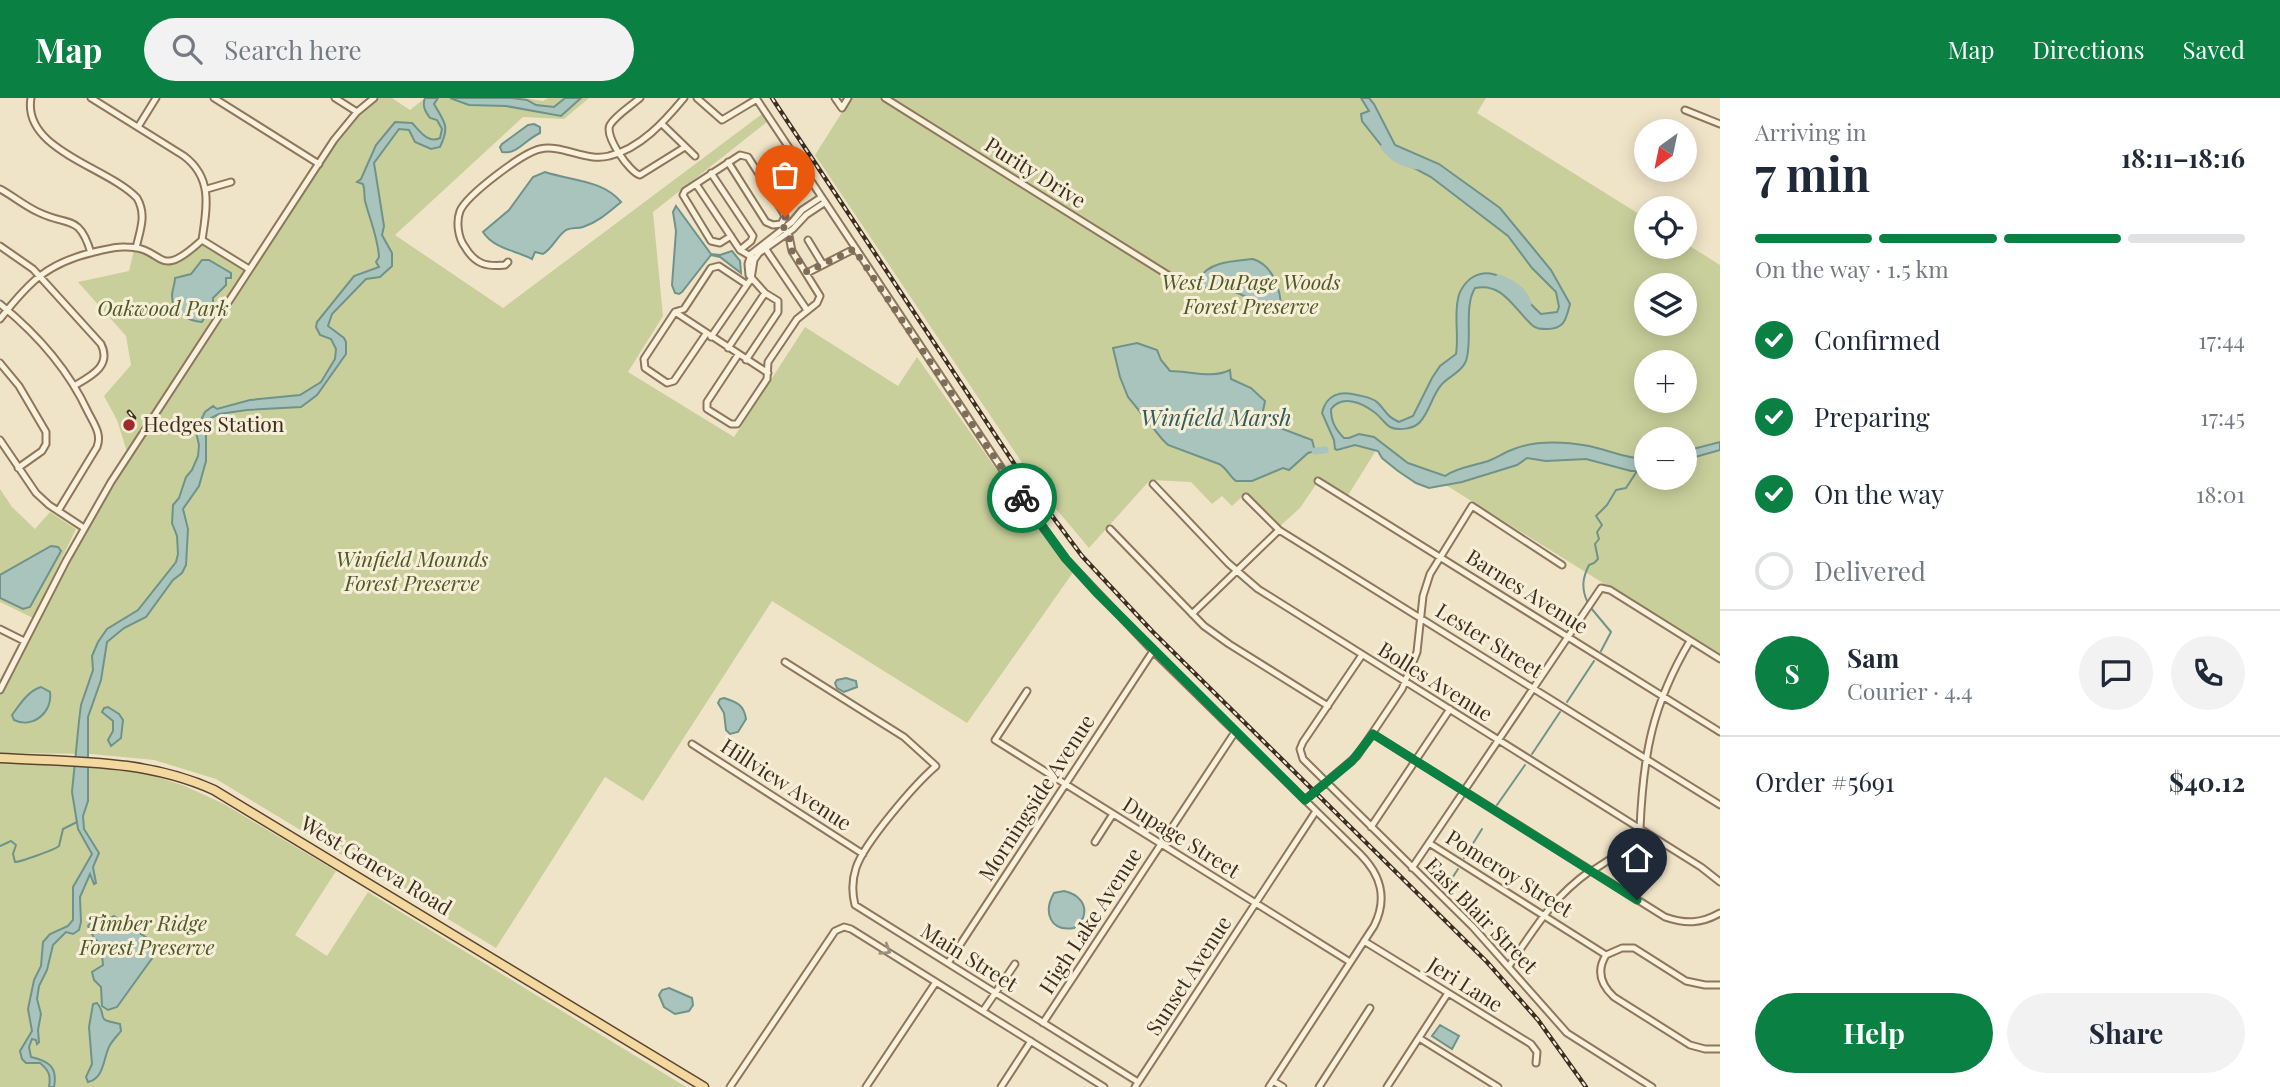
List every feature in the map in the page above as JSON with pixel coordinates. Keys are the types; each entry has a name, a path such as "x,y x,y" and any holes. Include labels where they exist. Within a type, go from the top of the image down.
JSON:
{"main road":[{"name":"West Geneva Road","path":"0,758 120,764 194,780 229,798 704,1087"}],"street":[{"path":"31,98 31,118 41,135 137,198 143,210 143,219 136,248"},
{"path":"0,319 39,275 66,260 123,247 136,248 162,260 174,261 183,257 202,240 207,189 200,174 188,159 92,98"},
{"path":"138,127 156,98"},
{"path":"214,98 319,164"},
{"path":"335,98 357,112"},
{"path":"0,690 84,528 129,453 319,164 357,112 374,98"},
{"path":"640,98 609,126 610,136 632,173 640,176 685,146"},
{"path":"508,262 505,265 483,265 470,256 459,232 460,212 467,202 513,161 540,149 601,157 619,152 662,124 684,98"},
{"path":"697,98 722,120 757,98 854,249 1044,530 1086,582 1234,732 1367,861 1379,880 1382,893 1380,910 1364,941 1269,1087"},
{"path":"835,98 842,108 848,98"},
{"name":"Purity Drive","path":"885,98 1168,275"},
{"path":"1685,110 1720,124"},
{"path":"662,124 695,156"},
{"path":"731,236 720,243 709,240 683,198 685,191 740,155 748,157 783,212 784,228 792,251 820,296 817,303 797,318 768,362 767,379 737,424 730,424 708,409 706,402 738,355"},
{"path":"728,162 766,222 784,228"},
{"path":"711,173 753,236 740,250"},
{"path":"207,189 231,182"},
{"path":"696,184 740,250 752,258"},
{"path":"0,189 38,212 76,225 84,233 91,253"},
{"path":"752,258 802,210 822,200"},
{"path":"746,360 778,312 778,301 751,279 748,268 758,246 784,228"},
{"path":"202,240 249,269"},
{"path":"808,240 822,263"},
{"path":"0,246 39,275 99,340 104,350 103,362 99,369 74,386"},
{"path":"765,248 807,310"},
{"path":"807,272 854,249"},
{"path":"746,284 719,267 711,268 684,309 676,312 644,359 645,368 667,383 674,381 751,279"},
{"path":"728,348 765,293"},
{"path":"0,304 46,348 74,386 97,429 99,441 58,511"},
{"path":"676,312 768,373"},
{"path":"0,363 19,386 46,432 46,444 41,451 18,468"},
{"path":"0,441 36,493 84,528"},
{"name":"Barnes Avenue","path":"1318,481 1720,732"},
{"name":"Bolles Avenue","path":"1153,484 1237,571 1258,589 1701,867 1720,882"},
{"name":"Lester Street","path":"1246,497 1279,530 1720,805"},
{"path":"1305,800 1352,761 1373,734 1405,681 1417,652 1426,584 1439,556 1472,506 1562,565"},
{"path":"1110,529 1192,614 1229,645 1328,706 1362,654"},
{"path":"1192,614 1279,530"},
{"path":"1412,868 1601,588 1610,590 1720,659"},
{"path":"0,629 24,641"},
{"path":"1509,966 1563,891 1615,856 1640,829 1645,758 1662,695 1690,641"},
{"name":"Morningside Avenue","path":"948,963 1153,651"},
{"path":"785,662 904,737 936,766 909,792 863,854"},
{"name":"Dupage Street","path":"1027,691 995,740 1350,962"},
{"name":"East Blair Street","path":"1328,706 1303,742 1300,752 1305,762 1509,966 1566,1033 1652,1087"},
{"path":"1371,827 1450,709"},
{"name":"High Lake Avenue","path":"1043,1023 1234,732"},
{"path":"1373,734 1665,917 1689,923 1710,919 1720,913"},
{"name":"Hillview Avenue","path":"692,744 863,854"},
{"name":"Sunset Avenue","path":"1137,1084 1316,811"},
{"path":"1095,842 1113,814"},
{"name":"Pomeroy Street","path":"1429,843 1606,955"},
{"name":"Main Street","path":"863,854 854,873 852,891 855,905 1137,1084"},
{"name":"Main Street","path":"730,1087 835,931 841,927 851,929 1104,1087"},
{"name":"Jeri Lane","path":"1364,941 1531,1044 1537,1052 1536,1063"},
{"path":"1720,985 1681,979 1634,948 1622,948 1606,955 1601,967 1600,978 1614,996 1690,1045 1720,1049"},
{"path":"983,1011 1015,964"},
{"path":"866,1087 936,982"},
{"path":"1390,1086 1448,993"},
{"path":"1319,1087 1370,1008"},
{"path":"1419,1038 1498,1087"},
{"path":"1001,1087 1031,1041"},
{"path":"1273,1081 1283,1087"}],"green space":[{"name":"Winfield Mounds Forest Preserve","path":"379,98 392,98 410,110 425,98 525,98 543,101 548,98 589,98 564,119 523,117 395,235 503,308 762,114 767,122 653,212 663,316 628,372 734,437 805,327 898,386 917,357 1030,517 1074,571 967,723 772,601 643,801 605,777 496,948 216,779 154,760 91,754 0,753 0,695 68,561 172,391 321,165 359,113"},
{"name":"West DuPage Woods Forest Preserve","path":"851,98 1486,98 1477,113 1634,211 1634,259 1697,259 1697,251 1720,265 1720,656 1380,444 1347,497 1319,480 1300,508 1279,527 1246,493 1232,506 1222,496 1212,504 1191,482 1150,480 1089,548 1041,491 815,155"},
{"name":"Oakwood Park","path":"202,242 246,269 127,452 117,420 104,396 131,365 126,336 78,282 129,271 134,250 170,263 187,255"},
{"path":"0,489 12,507 35,529 50,512 76,529 33,618 0,602"},
{"name":"Timber Ridge Forest Preserve","path":"0,759 139,771 185,786 224,804 336,871 295,935 327,956 368,892 686,1087 0,1087"}],"water":[{"path":"425,98 438,98 434,104 445,125 445,134 440,147 431,149 415,142 409,130 399,129 374,163 384,226 382,235 392,253 392,266 380,277 366,279 332,314 328,326 344,338 346,354 317,395 301,407 247,410 219,414 211,418 206,429 206,461 199,486 183,509 188,529 186,565 146,617 124,628 107,642 101,680 88,717 88,801 83,816 84,829 99,853 93,867 96,883 94,884 90,874 80,897 79,930 73,934 66,932 53,945 37,999 41,1014 39,1042 37,1044 36,1040 32,1039 29,1047 31,1057 42,1060 53,1069 54,1087 49,1087 49,1076 45,1068 40,1063 26,1063 20,1051 32,1031 28,1009 34,980 41,966 43,942 50,934 68,926 73,920 73,887 92,854 78,829 72,792 81,705 93,670 92,656 107,629 138,610 176,562 178,554 177,536 172,523 173,505 179,498 186,477 198,456 196,432 205,412 213,406 217,409 250,400 300,395 321,382 335,359 336,349 331,339 320,335 317,322 354,276 379,267 376,262 379,257 377,243 365,201 364,186 357,182 361,179 376,145 395,122 412,123 428,138 440,138 442,129 437,120 430,118 427,113"},
{"path":"450,98 512,98 554,107 565,98 581,98 561,116 506,106 469,105"},
{"path":"1361,98 1369,98 1374,104 1395,145 1439,164 1500,208 1551,270 1570,304 1566,319 1561,325 1553,329 1539,328 1532,325 1501,293 1485,287 1475,288 1470,303 1466,362 1439,388 1420,422 1410,428 1393,428 1369,408 1346,401 1331,409 1338,431 1344,438 1359,434 1374,437 1408,463 1445,476 1459,469 1489,461 1510,450 1532,444 1552,443 1589,446 1634,458 1634,471 1586,459 1546,461 1527,458 1517,465 1462,482 1429,488 1398,471 1382,458 1378,451 1355,445 1335,449 1334,440 1322,413 1327,402 1335,395 1351,394 1371,398 1399,422 1413,416 1440,366 1456,354 1456,313 1459,296 1465,284 1473,277 1483,273 1502,278 1541,314 1557,312 1559,307 1556,292 1532,268 1508,236 1431,177 1388,154 1362,121 1361,114 1369,111"},
{"path":"528,125 540,127 540,133 517,149 502,152 502,144"},
{"path":"545,172 596,185 621,202 594,222 566,230 547,251 543,254 535,252 532,259 499,246 483,232 509,210 533,177"},
{"path":"676,206 711,254 720,255 732,251 740,261 741,273 720,257 711,255 682,292 675,293 672,285 676,231 673,212"},
{"path":"1253,259 1271,272 1281,309 1272,311 1234,292 1218,289 1210,291 1202,285 1200,278 1210,268"},
{"path":"202,260 209,260 231,273 231,278 226,278 226,285 213,298 202,322 182,315 175,307 172,296 175,278 191,274"},
{"name":"Winfield Marsh","path":"1137,343 1157,350 1170,371 1209,374 1230,370 1231,379 1251,388 1265,401 1263,411 1272,425 1312,440 1315,451 1308,453 1289,470 1283,468 1252,481 1236,481 1219,464 1168,445 1128,397 1120,377 1113,348"},
{"path":"1720,442 1720,450 1697,457 1697,448"},
{"path":"51,546 58,547 61,551 30,607 23,609 0,598 0,575"},
{"path":"846,678 856,681 857,687 844,692 837,688 837,680"},
{"path":"41,687 50,692 45,712 28,722 14,720 12,715 21,702"},
{"path":"724,698 744,710 746,719 738,732 730,734 726,730 724,713 718,703"},
{"path":"108,707 123,720 121,738 111,746 108,740 113,731 113,721 102,712"},
{"path":"1064,891 1077,897 1083,904 1083,918 1074,928 1054,924 1049,913 1054,893"},
{"path":"114,916 156,944 158,950 117,1007 108,1010 102,1006 101,987 94,980 92,972 103,965 101,945 88,926 91,922 104,922"},
{"path":"669,988 692,998 693,1005 689,1011 675,1014 664,1007 659,995 662,990"},
{"path":"97,1003 104,1019 120,1024 121,1031 110,1045 101,1072 88,1082 86,1077 92,1064 89,1027 93,1004"},
{"path":"1440,1025 1459,1036 1452,1049 1432,1036"}],"waterway":[{"path":"1384,147 1399,160 1418,166"},
{"path":"1499,278 1516,287 1528,303"},
{"path":"1315,451 1325,450"},
{"path":"1587,601 1583,587 1584,578 1589,565 1598,559 1595,544 1599,539 1597,532 1602,525 1596,516 1616,490 1626,488 1634,476"},
{"path":"1591,608 1611,632 1601,651"},
{"path":"1567,702 1594,661"},
{"path":"1532,754 1560,712"},
{"path":"1497,805 1525,765"},
{"path":"0,846 11,841 16,845 13,854 15,862 23,860 59,846 63,829 77,822"},
{"path":"1464,858 1482,829"},
{"path":"1445,889 1458,869"}],"railway":[{"path":"772,98 1023,477 1082,556 1152,631 1487,962 1538,1020 1586,1087"},
{"path":"129,412 134,418"}],"way so far":[{"path":"785,217 781,223 789,236 792,251 807,272 854,249 1022,498"}],"place":[{"name":"Hedges Station","path":"129,425"}],"route":[{"path":"1022,498 1066,559 1096,592 1305,800 1352,761 1373,734 1637,900"}]}
